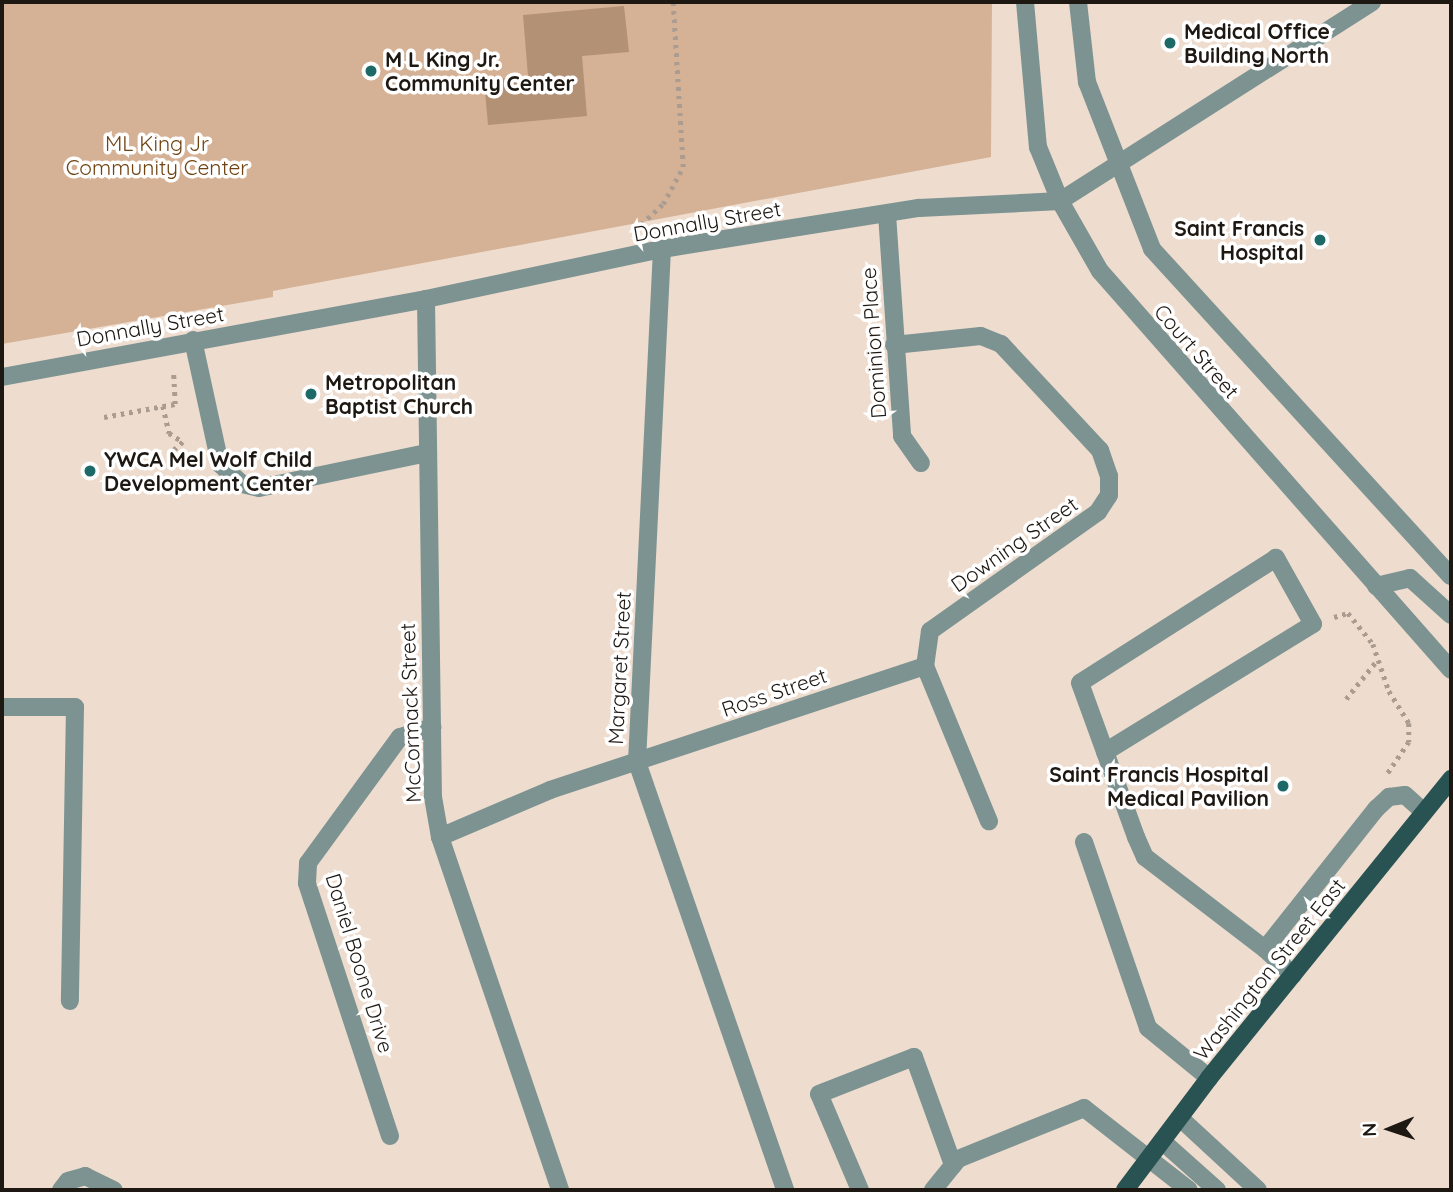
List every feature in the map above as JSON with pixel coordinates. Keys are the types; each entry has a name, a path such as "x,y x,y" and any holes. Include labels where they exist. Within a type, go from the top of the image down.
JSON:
{"main road":[{"name":"Washington Street East","path":"1125,1190 1209,1078 1424,812 1448,789"}],"street":[{"name":"Court Street","path":"1025,2 1038,147 1060,201 1100,271 1451,670"},
{"name":"Court Street","path":"1078,2 1087,82 1117,167 1152,249 1451,576"},
{"name":"Donnally Street","path":"2,377 426,299 662,249 887,214 1060,201 1372,2"},
{"name":"Dominion Place","path":"887,214 902,436 921,463"},
{"name":"Margaret Street","path":"662,249 638,762 785,1190"},
{"name":"McCormack Street","path":"426,299 433,797 440,837 560,1190"},
{"name":"Downing Street","path":"894,345 981,336 1001,344 1100,450 1109,475 1109,495 1098,512 930,631 925,666"},
{"path":"192,340 220,464 242,484 259,488 427,453"},
{"path":"1105,752 1313,624 1276,558 1080,683 1105,752 1145,857 1265,949 1293,975"},
{"path":"1376,586 1410,578 1451,615"},
{"path":"925,666 989,821"},
{"name":"Ross Street","path":"440,837 550,790 925,666"},
{"path":"2,707 75,708 70,1001"},
{"name":"Daniel Boone Drive","path":"390,1136 307,883 308,863 400,737 432,727"},
{"path":"1265,949 1389,797 1405,795 1424,812"},
{"path":"1084,842 1148,1028 1209,1078"},
{"path":"860,1190 819,1094 914,1057 953,1165"},
{"path":"933,1190 958,1159 1084,1108 1151,1156 1189,1190"},
{"path":"1180,1118 1258,1190"},
{"path":"1162,1141 1217,1190"},
{"path":"65,1186 85,1176 114,1190"}],"path":[{"path":"623,259 629,235 663,204 683,167 673,2"},
{"path":"104,417 178,401 172,363"},
{"path":"163,406 169,433 183,442 174,450"},
{"path":"1313,624 1348,613 1373,644 1389,691 1409,723 1409,742 1386,776 1389,797"},
{"path":"1346,699 1378,659"}],"green space":[{"name":"ML King Jr Community Center","path":"2,2 992,2 991,157 273,291 273,297 2,344"}],"shaded area":[{"path":"624,6 629,52 582,56 587,116 488,125 484,80 528,76 523,15"}],"place":[{"name":"Medical Office Building North","path":"1170,43"},
{"name":"M L King Jr. Community Center","path":"371,71"},
{"name":"Saint Francis Hospital","path":"1320,240"},
{"name":"Metropolitan Baptist Church","path":"311,394"},
{"name":"YWCA Mel Wolf Child Development Center","path":"90,471"},
{"name":"Saint Francis Hospital Medical Pavilion","path":"1283,786"}]}
